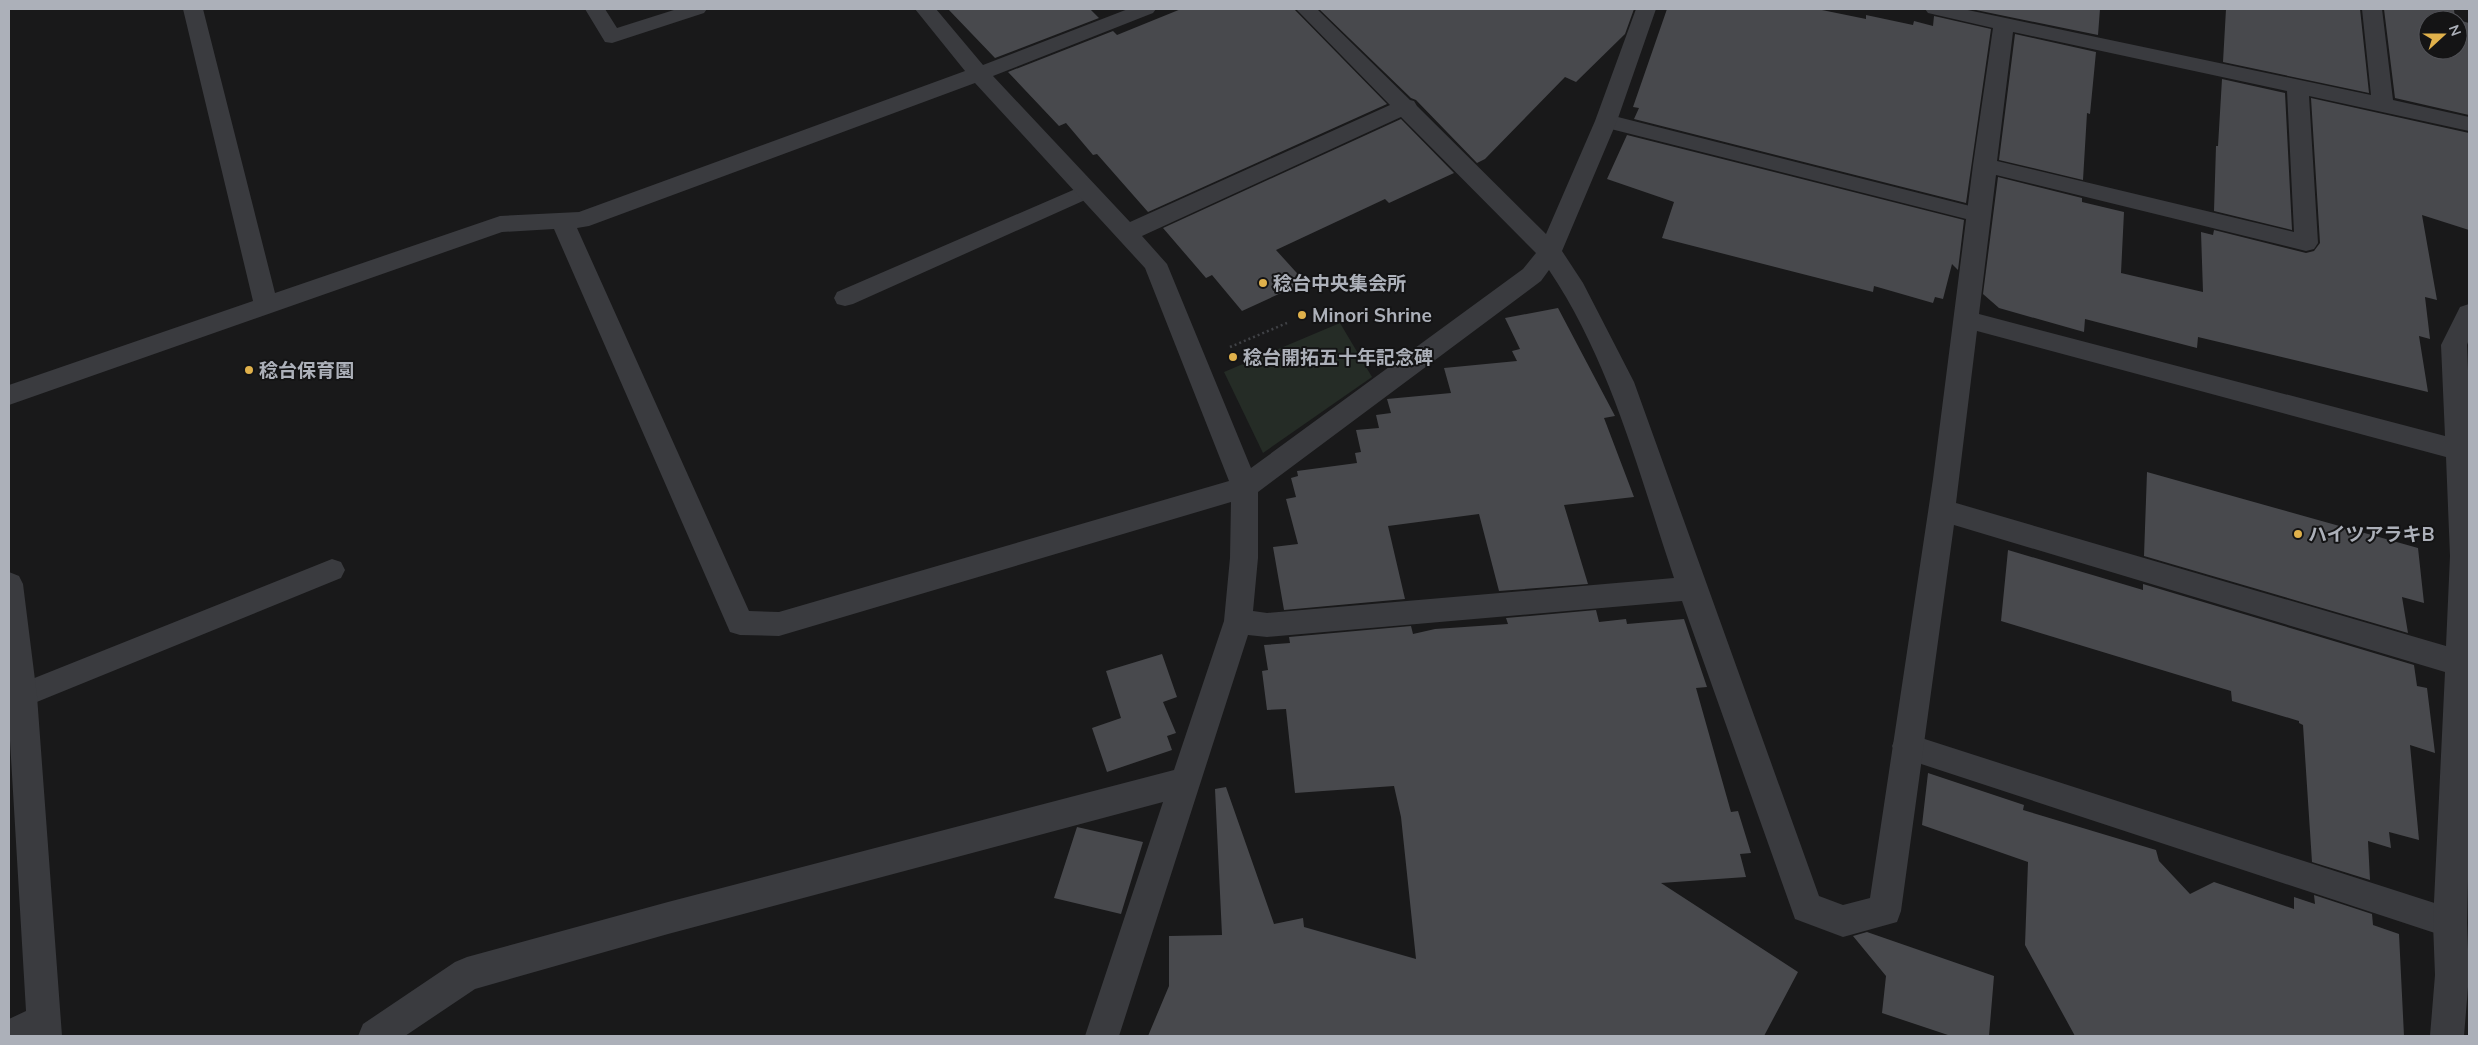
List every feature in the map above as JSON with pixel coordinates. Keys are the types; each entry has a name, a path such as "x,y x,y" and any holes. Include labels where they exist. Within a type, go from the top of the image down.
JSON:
{"street":[{"path":"193,9 266,306"},
{"path":"595,9 612,37 696,9"},
{"path":"925,9 979,74 1155,264 1245,488 1244,558 1238,621 1102,1036"},
{"path":"9,395 500,224 581,220 979,74 1146,9"},
{"path":"1306,9 1406,106 1550,252 1571,283 1621,382 1692,588 1807,908 1843,921 1885,911 1906,746 1941,510 1984,165 2004,24"},
{"path":"562,222 740,623 780,624 1245,488 1532,275 1550,252 1606,121 1646,9"},
{"path":"1935,9 2469,124"},
{"path":"2372,9 2383,105"},
{"path":"1984,165 2306,243 2298,87"},
{"path":"1127,233 1406,106"},
{"path":"2447,1036 2452,975 2450,923 2463,679 2464,556 2454,345 2469,313"},
{"path":"1965,319 2458,450"},
{"path":"1941,510 2463,679"},
{"path":"9,584 44,1029 12,1036"},
{"path":"1238,621 1268,624 1692,588"},
{"path":"375,1036 467,974 677,916 1184,782"}],"lane":[{"path":"1606,121 1978,215"},
{"path":"845,298 1087,191"},
{"path":"16,684 332,570"},
{"path":"1906,746 2450,923"}],"path":[{"path":"1223,351 1287,323"}],"shaded area":[{"path":"1340,323 1372,377 1263,453 1224,372"}],"building":[{"path":"948,9 1090,9 1099,18 995,58"},
{"path":"1181,9 1294,9 1387,104 1148,212 1097,154 1093,155 1066,123 1059,126 1008,72 1113,31 1117,35"},
{"path":"1319,9 1634,9 1625,34 1576,82 1565,77 1485,159 1477,163 1416,100 1411,98"},
{"path":"1667,9 1817,9 1866,19 1866,15 1913,25 1914,21 1933,26 1934,16 1991,29 1966,203 1634,119 1639,108 1633,107"},
{"path":"1971,9 2100,9 2098,35"},
{"path":"2226,9 2360,9 2369,93 2223,62"},
{"path":"2384,9 2454,9 2418,10 2418,60 2468,60 2469,23 2469,115 2395,98"},
{"path":"2015,34 2096,52 2090,114 2087,113 2083,180 1999,160"},
{"path":"2222,79 2285,93 2292,230 2214,211 2216,146 2218,146"},
{"path":"2311,98 2469,133 2469,230 2422,215 2437,300 2425,297 2430,339 2419,336 2428,392 2198,337 2197,348 2085,319 2084,332 1999,308 1983,294 1998,177 2082,198 2082,202 2124,212 2121,273 2203,292 2201,232 2213,235 2214,230 2306,253 2314,251 2320,243"},
{"path":"1401,119 1454,173 1389,203 1385,199 1276,250 1305,282 1242,311 1212,275 1206,278 1163,228"},
{"path":"1627,135 1964,220 1958,270 1952,264 1943,299 1935,297 1933,303 1874,286 1873,292 1662,238 1674,202 1607,179"},
{"path":"1558,308 1615,416 1604,418 1634,497 1564,505 1588,584 1499,591 1479,514 1388,526 1405,599 1284,610 1273,547 1298,544 1286,499 1296,497 1291,478 1298,476 1297,471 1357,463 1355,453 1361,452 1356,430 1379,428 1376,415 1391,413 1387,399 1451,393 1444,368 1517,361 1512,351 1520,349 1505,318"},
{"path":"2147,472 2418,548 2424,603 2402,597 2408,633 2144,556"},
{"path":"2008,550 2143,590 2143,584 2414,665 2417,686 2427,688 2435,753 2410,745 2419,840 2389,832 2391,848 2368,841 2370,880 2312,862 2303,725 2299,721 2232,701 2231,691 2001,621"},
{"path":"1596,610 1599,622 1626,619 1627,624 1684,619 1707,687 1696,688 1731,812 1738,811 1751,853 1740,854 1746,877 1661,883 1798,972 1764,1036 1148,1036 1169,986 1169,936 1222,935 1215,789 1226,787 1274,924 1303,918 1304,927 1416,959 1401,817 1394,786 1295,793 1286,709 1267,710 1262,671 1268,670 1264,645 1290,643 1289,637 1411,626 1413,634 1435,629 1508,624 1506,618"},
{"path":"1162,654 1177,697 1163,702 1176,733 1167,736 1172,750 1107,772 1092,728 1121,718 1106,671"},
{"path":"1928,773 2024,805 2023,810 2156,850 2159,861 2190,894 2214,882 2294,909 2294,897 2315,904 2314,895 2372,914 2373,925 2399,934 2404,1036 2075,1036 2025,945 2028,862 1922,825"},
{"path":"1077,827 1143,842 1121,914 1054,898"},
{"path":"1867,932 1994,976 1989,1036 1951,1036 1882,1013 1886,976 1853,936"}],"place":[{"name":"稔台中央集会所","path":"1263,283"},
{"name":"Minori Shrine","path":"1302,315"},
{"name":"稔台開拓五十年記念碑","path":"1233,357"},
{"name":"稔台保育園","path":"249,370"},
{"name":"ハイツアラキB","path":"2298,534"}]}
